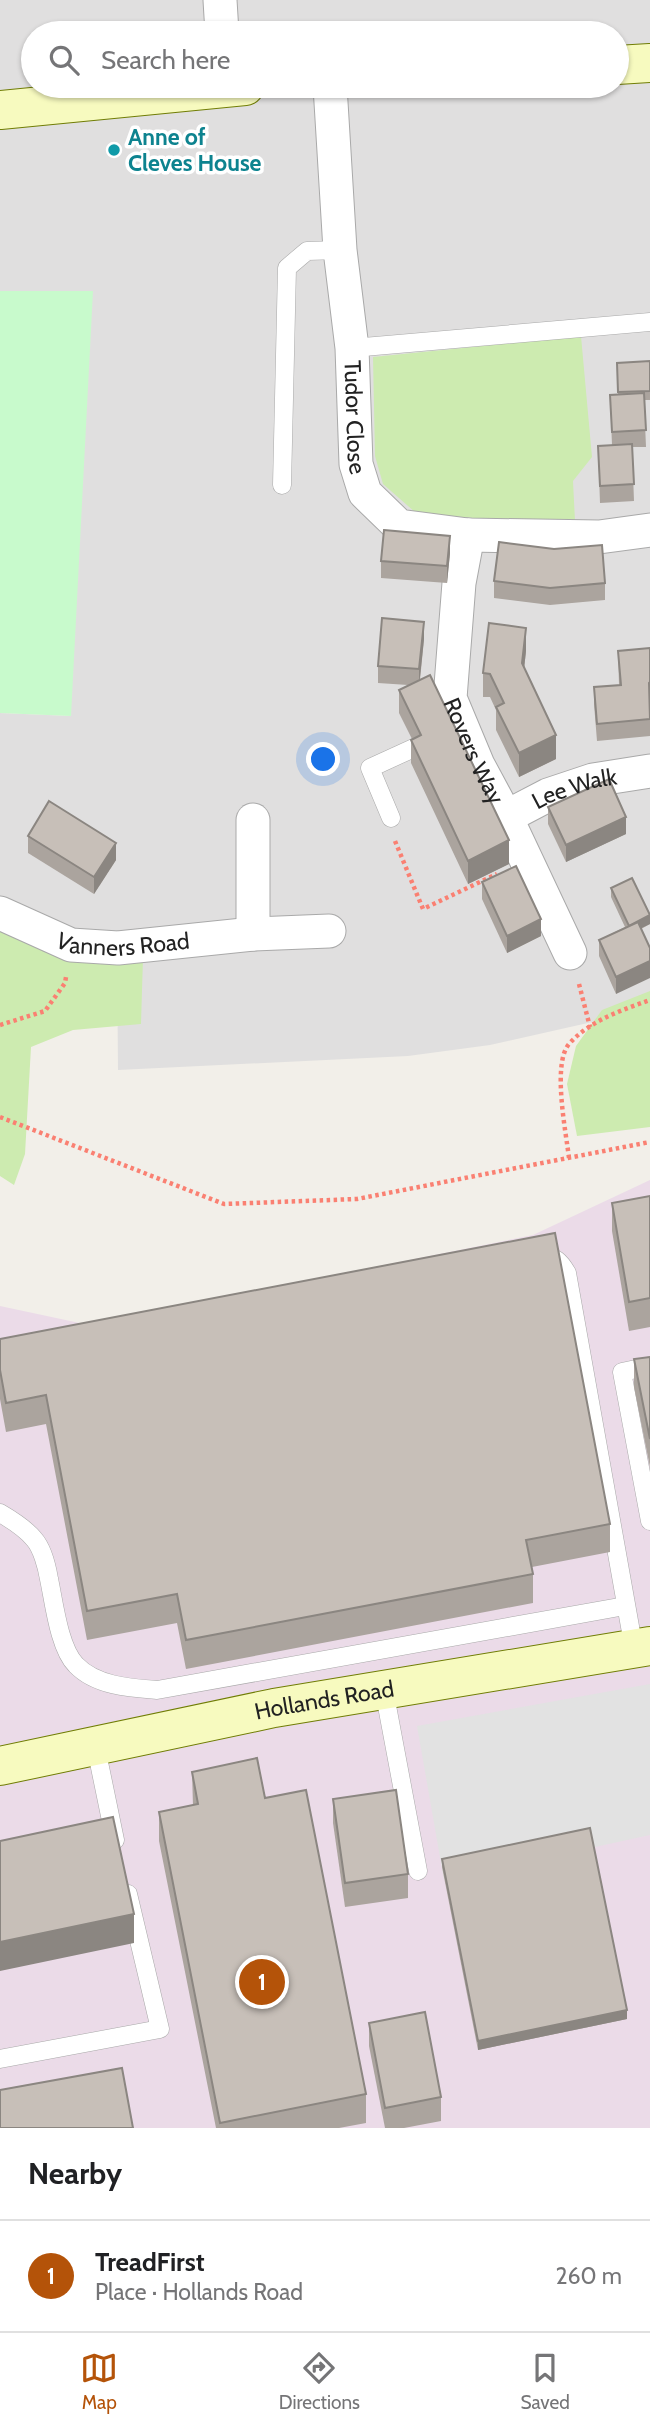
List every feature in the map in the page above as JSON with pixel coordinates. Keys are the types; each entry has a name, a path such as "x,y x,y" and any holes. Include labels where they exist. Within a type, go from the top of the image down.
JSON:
{"street":[{"path":"220,0 221,21"},
{"path":"629,65 650,64"},
{"path":"0,110 112,98"},
{"name":"Tudor Close","path":"331,98 340,250 352,348 356,464 365,493 399,526 468,535 599,537 650,530"},
{"name":"Rovers Way","path":"468,535 458,583 450,698 455,730 478,765 506,817 570,953"},
{"name":"Lee Walk","path":"506,817 548,795 593,780 650,771"},
{"path":"253,820 253,934"},
{"name":"Vanners Road","path":"0,913 71,945 118,948 253,934 329,931"},
{"name":"Hollands Road","path":"0,1766 96,1748 274,1708 642,1648"}],"lane":[{"path":"282,485 287,268 307,251 340,250"},
{"path":"352,348 650,322"},
{"path":"391,818 370,768 416,747"},
{"path":"519,1258 551,1256 560,1261 567,1273 625,1606 642,1648"},
{"path":"650,1366 622,1372 650,1521"},
{"path":"0,1513 36,1540 48,1573 64,1643 75,1665 93,1676 121,1687 157,1690 625,1606"},
{"path":"384,1690 418,1871"},
{"path":"0,2059 160,2029 96,1748"}],"path":[{"path":"391,818 388,825 423,909 526,860"},
{"path":"0,1025 46,1012 65,983 71,945"},
{"path":"570,953 590,1027"},
{"path":"569,1158 559,1079 567,1046 590,1027 615,1012 650,1000"},
{"path":"0,1118 225,1204 357,1199 650,1142"}],"shaded area":[{"path":"0,0 650,0 650,1009 490,1045 408,1056 118,1070 117,948 0,916 0,713 70,716 92,291 0,291"},
{"path":"650,1180 650,2128 0,2128 0,1306 89,1325 533,1235"},
{"path":"650,1684 650,1835 444,1880 417,1726"}],"green space":[{"path":"0,291 93,291 71,716 0,713"},
{"path":"581,336 592,457 573,481 575,521 416,513 383,484 375,456 373,357"},
{"path":"0,924 143,958 141,1024 73,1030 31,1047 25,1154 14,1185 0,1176"},
{"path":"650,991 650,1127 577,1136 567,1084 576,1046 602,1010"}],"building":[{"path":"650,361 650,391 618,392 617,363"},
{"path":"644,393 646,430 612,432 610,395"},
{"path":"632,444 634,484 600,486 598,446"},
{"path":"384,530 450,536 447,566 381,561"},
{"path":"499,542 554,549 602,545 605,583 550,588 494,581"},
{"path":"382,618 424,622 419,669 378,666"},
{"path":"489,623 526,628 522,663 556,735 519,753 496,707 504,703 490,674 483,673"},
{"path":"650,648 650,719 597,724 594,687 621,685 618,651"},
{"path":"430,675 509,840 468,861 411,740 421,735 399,690"},
{"path":"609,779 626,817 566,845 548,807"},
{"path":"49,801 116,843 94,877 28,836"},
{"path":"516,866 541,919 507,936 482,882"},
{"path":"632,878 650,915 629,926 611,888"},
{"path":"638,922 650,948 650,961 616,977 599,940"},
{"path":"650,1196 650,1298 629,1302 612,1203"},
{"path":"555,1233 610,1524 526,1540 533,1574 186,1640 177,1594 87,1611 46,1395 6,1403 0,1370 0,1339"},
{"path":"650,1357 650,1439 634,1359"},
{"path":"257,1758 265,1798 306,1790 366,2094 220,2123 159,1812 198,1804 192,1772"},
{"path":"396,1790 408,1874 345,1883 333,1799"},
{"path":"113,1817 134,1914 0,1942 0,1841"},
{"path":"590,1828 627,2010 478,2041 442,1859"},
{"path":"425,2012 441,2097 385,2108 369,2023"},
{"path":"122,2068 133,2128 0,2128 0,2090"}],"place":[{"name":"Anne of Cleves House","path":"114,150"},
{"name":"TreadFirst","path":"262,1982"}]}
